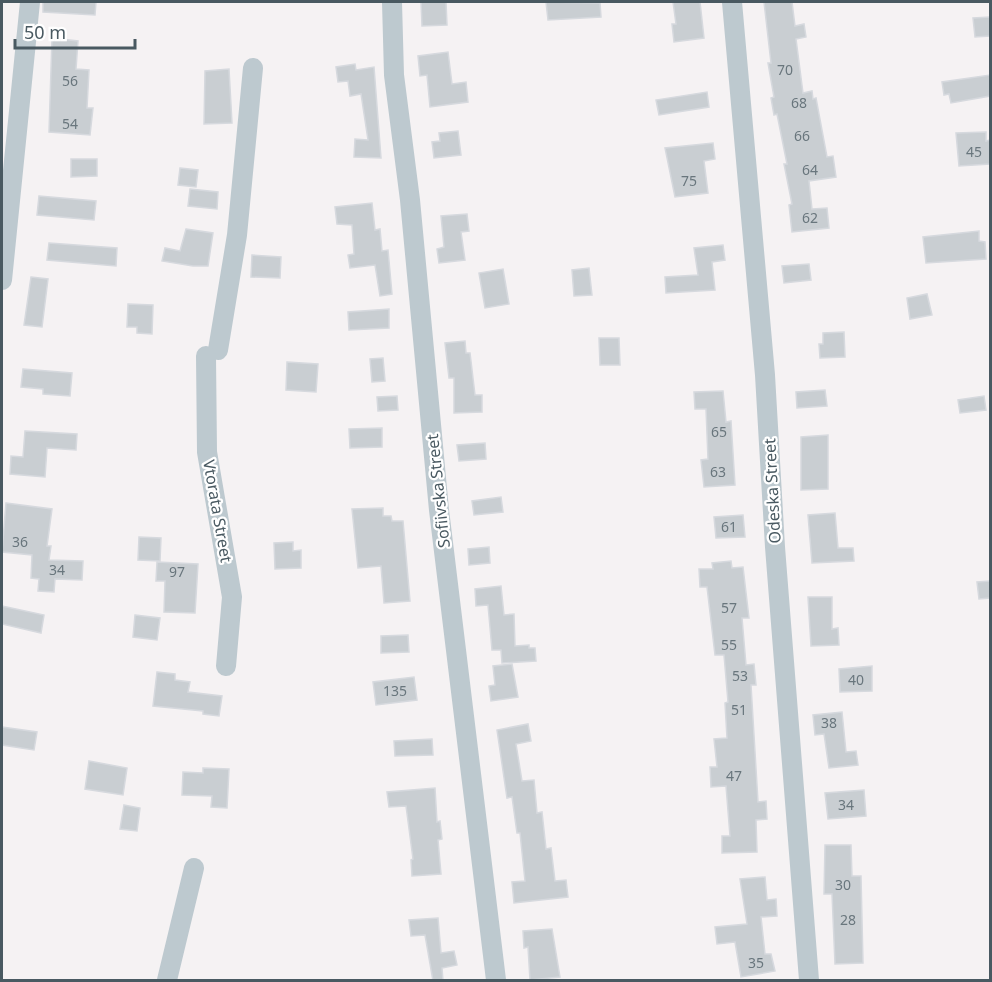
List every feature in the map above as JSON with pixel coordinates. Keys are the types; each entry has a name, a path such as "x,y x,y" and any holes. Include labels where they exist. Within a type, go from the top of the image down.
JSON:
{"street":[{"path":"2,280 30,2"},
{"name":"Sofiivska Street","path":"392,2 395,39 394,75 410,200 439,510 496,981"},
{"name":"Odeska Street","path":"732,2 765,375 775,547 808,981"},
{"name":"Vtorata Street","path":"226,666 232,597 207,453 212,353 237,235 253,68"},
{"path":"167,981 194,868"}],"building":[{"path":"43,2 96,2 95,15 43,12"},
{"path":"421,2 446,2 447,25 422,26"},
{"path":"546,2 600,3 601,17 548,20"},
{"path":"673,2 700,2 704,38 674,42 672,24 676,24"},
{"path":"764,2 792,2 795,26 804,24 806,37 796,39 803,93 812,91 813,99 816,98 827,157 833,156 836,177 809,181 812,209 827,208 829,228 792,232 789,205 792,204 784,164 787,164 777,114 774,115 771,98 774,97 768,63 771,63"},
{"path":"990,17 990,36 975,37 973,18"},
{"path":"52,38 78,41 76,69 89,70 87,108 93,108 90,135 49,132"},
{"path":"448,52 452,84 466,82 468,102 430,107 427,75 420,76 418,56"},
{"path":"355,64 356,70 374,67 381,158 354,157 355,139 368,140 361,94 350,96 348,81 338,82 336,67"},
{"path":"229,69 232,123 204,124 205,71"},
{"path":"990,75 990,96 951,103 949,94 944,95 942,82"},
{"path":"707,92 709,107 659,115 656,100"},
{"path":"458,131 461,155 434,158 432,142 440,141 439,133"},
{"path":"986,132 986,141 990,140 990,164 959,166 956,133"},
{"path":"713,143 715,159 704,161 708,193 675,197 665,148"},
{"path":"71,159 97,159 97,176 71,177"},
{"path":"180,168 198,170 196,187 178,185"},
{"path":"190,189 218,192 217,209 188,206"},
{"path":"39,196 96,201 94,220 37,215"},
{"path":"372,203 375,230 380,229 382,251 388,250 392,294 380,296 375,265 350,268 348,255 354,254 352,225 337,224 335,207"},
{"path":"467,214 469,231 461,232 465,260 439,263 437,249 444,247 441,216"},
{"path":"186,229 213,233 208,266 162,261 165,248 180,251"},
{"path":"979,231 979,241 985,242 986,259 926,263 923,237"},
{"path":"49,243 117,248 116,266 47,260"},
{"path":"723,245 725,260 712,262 715,290 666,293 665,277 698,275 694,248"},
{"path":"252,255 281,257 280,278 251,277"},
{"path":"809,264 811,280 784,283 782,266"},
{"path":"589,268 592,295 574,296 572,270"},
{"path":"503,269 509,304 485,308 479,273"},
{"path":"31,277 48,279 42,327 24,325"},
{"path":"927,294 932,315 910,319 907,298"},
{"path":"128,304 153,305 152,334 137,333 137,327 127,327"},
{"path":"389,309 389,328 349,330 348,312"},
{"path":"844,332 845,357 820,358 819,344 823,344 823,333"},
{"path":"599,338 619,338 620,365 600,365"},
{"path":"465,341 466,353 470,353 475,395 482,395 482,412 454,413 454,378 449,378 445,343"},
{"path":"383,358 385,381 372,382 370,359"},
{"path":"287,362 318,364 316,392 286,390"},
{"path":"23,369 72,373 70,396 43,394 43,389 21,387"},
{"path":"825,390 827,406 797,408 796,392"},
{"path":"723,391 726,422 731,421 735,485 704,487 701,460 708,459 706,409 695,409 694,392"},
{"path":"397,396 398,410 378,411 377,397"},
{"path":"984,396 986,410 960,413 958,400"},
{"path":"382,428 382,447 350,448 349,429"},
{"path":"25,431 77,434 76,450 47,448 45,477 10,474 11,456 23,457"},
{"path":"828,435 828,489 801,490 801,437"},
{"path":"485,443 486,459 459,461 457,445"},
{"path":"501,497 503,512 474,515 472,501"},
{"path":"6,503 52,509 47,546 51,546 49,560 83,561 82,580 55,579 54,592 38,591 39,579 31,578 32,555 2,552"},
{"path":"383,508 383,516 391,516 392,521 403,521 410,601 384,603 381,566 358,568 352,509"},
{"path":"835,513 838,548 853,548 854,561 812,563 808,515"},
{"path":"743,515 745,537 716,538 714,517"},
{"path":"139,537 161,538 160,561 138,560"},
{"path":"293,542 293,551 301,550 301,568 275,569 274,543"},
{"path":"489,547 490,563 469,565 468,549"},
{"path":"731,561 732,568 743,567 749,618 742,618 746,665 754,664 756,685 751,685 758,802 766,801 767,819 756,820 757,852 722,853 722,836 730,836 726,786 711,787 710,767 717,767 714,739 727,738 725,703 728,702 724,655 715,655 707,587 700,587 699,569 713,569 712,563"},
{"path":"157,562 198,564 195,613 164,612 165,581 156,581"},
{"path":"990,581 990,598 979,599 977,582"},
{"path":"501,586 504,615 514,614 515,646 529,645 529,648 535,648 536,661 502,663 501,650 492,650 488,605 476,606 475,589"},
{"path":"808,597 832,597 832,629 838,628 839,645 811,646"},
{"path":"2,606 44,615 41,633 2,624"},
{"path":"135,615 160,618 157,640 133,637"},
{"path":"408,635 409,652 381,653 381,636"},
{"path":"512,664 518,697 491,701 489,686 495,685 493,666"},
{"path":"872,666 872,691 840,692 839,669"},
{"path":"157,672 175,674 175,680 190,682 188,692 222,696 219,716 203,714 203,711 153,706"},
{"path":"414,677 417,700 376,705 373,682"},
{"path":"842,712 846,752 856,751 858,765 829,768 824,734 815,735 813,715"},
{"path":"528,724 531,741 516,744 522,781 534,780 537,813 542,812 546,849 551,848 555,881 566,880 568,897 514,903 512,882 525,881 520,833 517,833 512,797 507,798 497,730"},
{"path":"2,727 37,732 34,750 2,745"},
{"path":"432,739 433,755 395,756 394,741"},
{"path":"89,761 127,768 123,795 85,789"},
{"path":"203,768 229,769 227,808 211,807 212,796 182,795 183,772 203,773"},
{"path":"435,788 437,822 440,821 442,839 438,840 441,874 412,876 411,860 413,859 406,806 389,807 387,792"},
{"path":"864,790 866,816 828,819 825,793"},
{"path":"124,805 140,808 137,831 120,829"},
{"path":"825,845 851,845 852,876 861,876 863,963 835,964 832,894 824,894"},
{"path":"765,877 767,900 776,899 777,916 761,917 765,954 771,954 775,971 741,977 735,942 717,944 715,927 747,924 740,879"},
{"path":"438,918 441,953 454,951 457,965 442,968 443,981 433,981 425,935 411,936 409,920"},
{"path":"552,929 560,977 530,980 528,947 524,948 523,931"}]}
